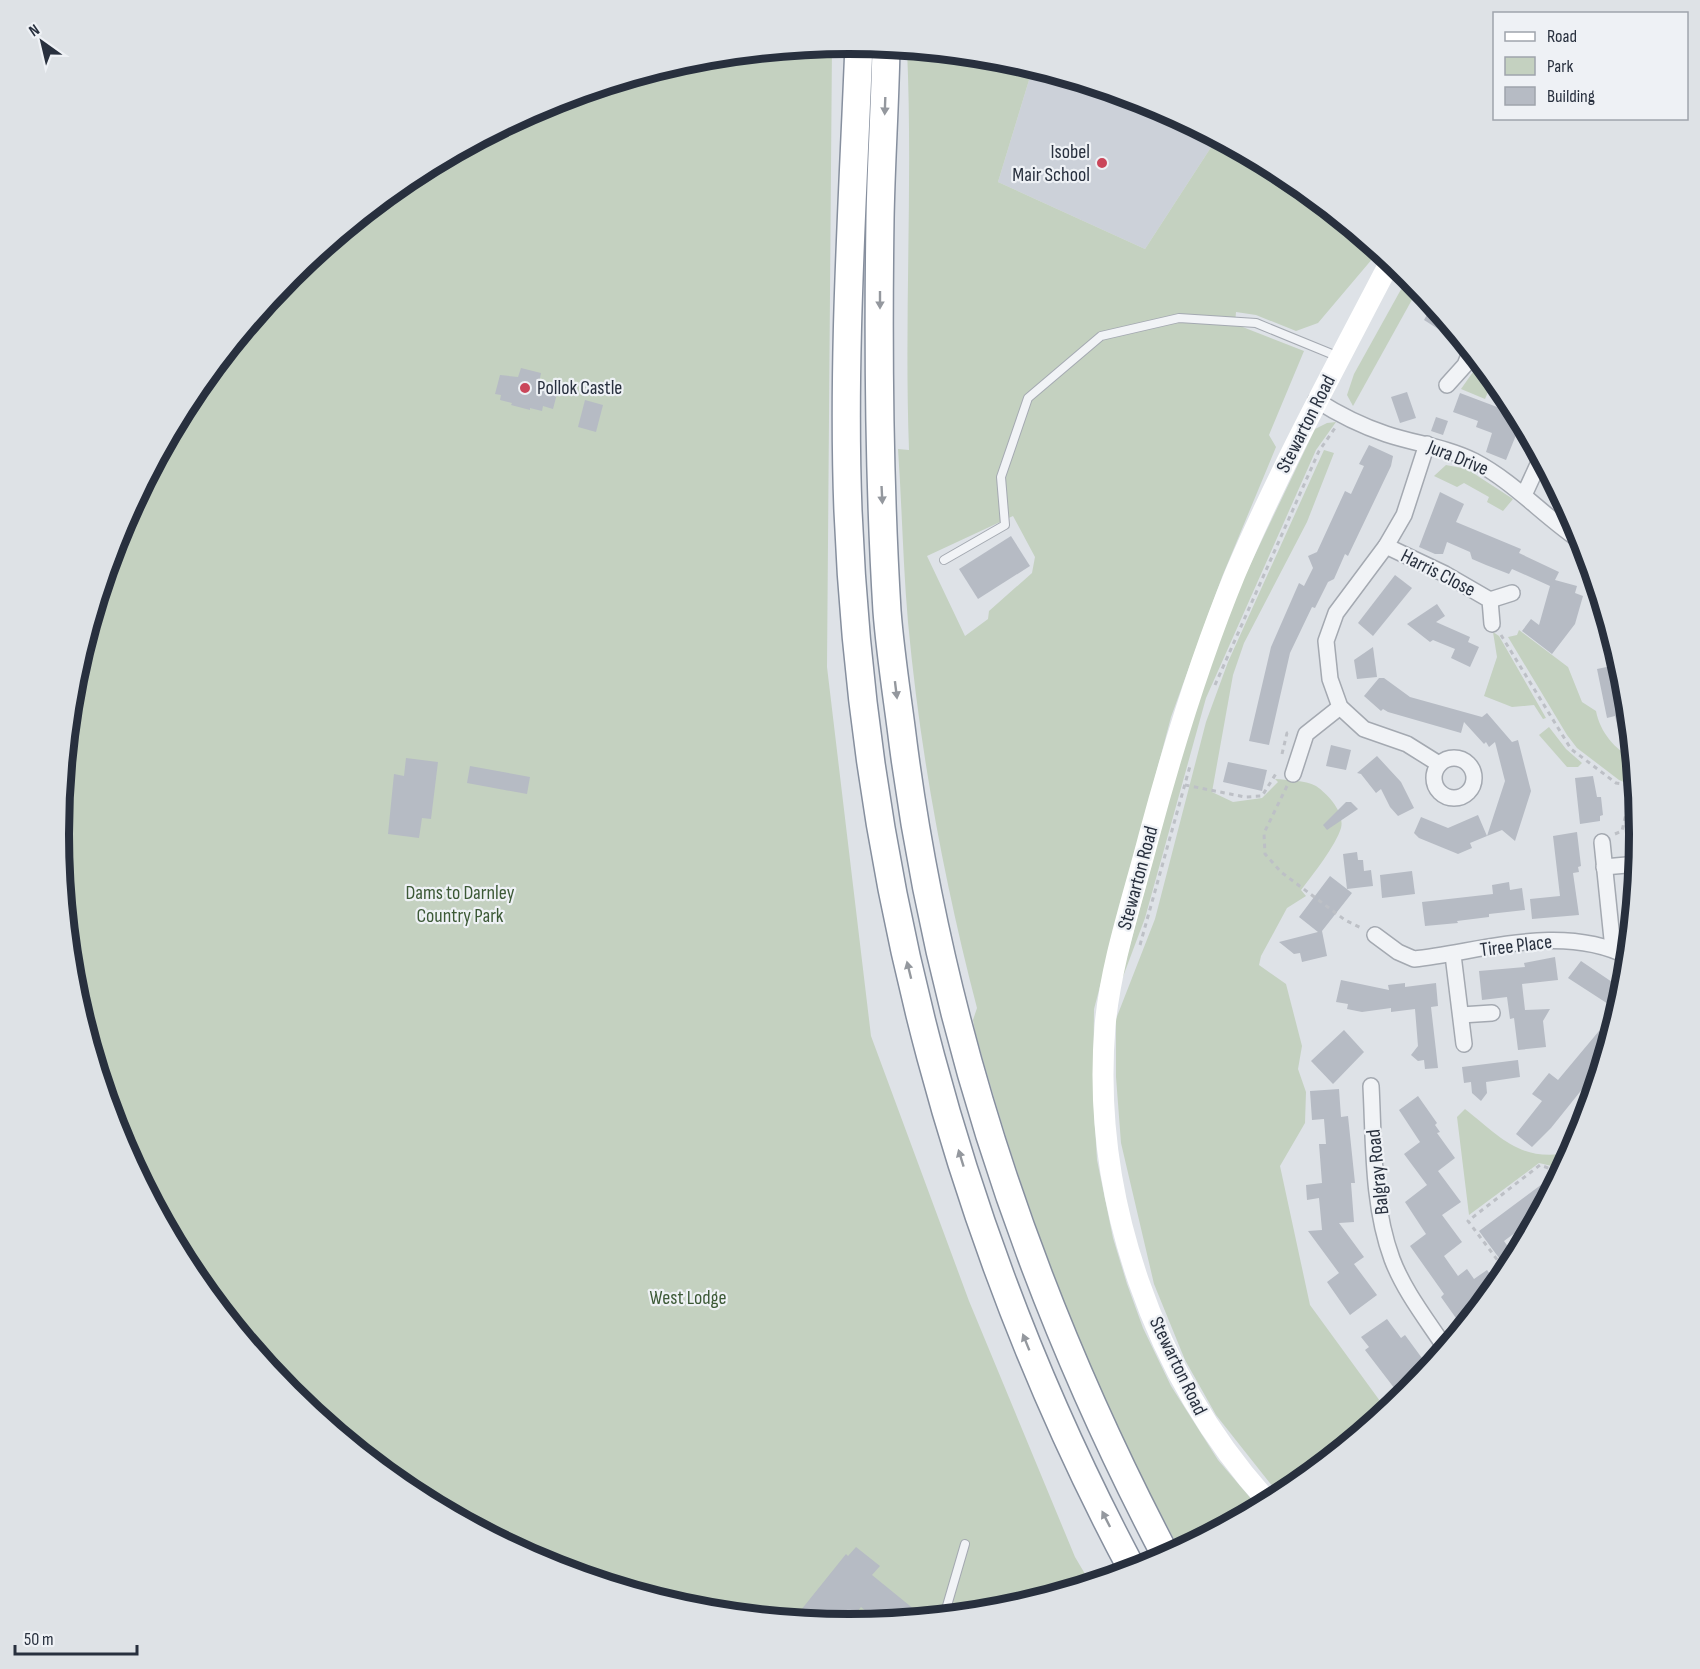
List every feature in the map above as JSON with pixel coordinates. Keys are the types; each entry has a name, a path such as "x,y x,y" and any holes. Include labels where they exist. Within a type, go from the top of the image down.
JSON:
{"highway":[{"path":"859,54 849,295 848,510 858,658 871,769 888,869 927,1044 973,1201 1038,1374 1129,1563"},
{"path":"886,55 880,215 880,375 887,614 906,770 927,894 972,1078 1022,1235 1098,1421 1163,1550"}],"main road":[{"name":"Stewarton Road","path":"1263,1496 1236,1465 1198,1411 1172,1363 1139,1281 1126,1239 1111,1168 1105,1121 1103,1054 1112,980 1186,709 1236,573 1316,400 1341,358 1387,268"}],"street":[{"path":"1447,385 1468,358"},
{"name":"Jura Drive","path":"1316,400 1387,435 1427,444 1474,461 1524,495 1569,531"},
{"name":"Harris Close","path":"1427,444 1404,515 1386,546 1354,588 1331,624 1326,641 1330,679 1340,707 1364,729 1407,744 1439,764"},
{"path":"1524,495 1538,466"},
{"name":"Harris Close","path":"1386,546 1445,574 1490,600 1512,593"},
{"name":"Harris Close","path":"1490,600 1492,624"},
{"path":"1293,774 1306,734 1340,707"},
{"path":"1602,842 1613,949"},
{"path":"1605,867 1629,865"},
{"name":"Tiree Place","path":"1375,935 1398,952 1414,959 1545,939 1588,942 1621,953"},
{"name":"Tiree Place","path":"1453,954 1464,1044"},
{"path":"1461,1015 1492,1013"},
{"name":"Balgray Road","path":"1371,1086 1378,1204 1392,1259 1413,1299 1442,1343"}],"lane":[{"path":"944,560 1005,525 1001,477 1028,398 1101,336 1179,318 1256,323 1341,358"},
{"path":"946,1609 966,1544"}],"path":[{"path":"1214,688 1319,452 1343,415"},
{"path":"1492,624 1571,749 1616,783 1629,786"},
{"path":"1281,756 1287,733 1306,734"},
{"path":"1138,949 1150,918 1191,763"},
{"path":"1185,785 1245,796 1262,796 1275,779 1278,768"},
{"path":"1293,774 1264,833 1265,854 1281,872 1345,920 1375,935"},
{"path":"1602,842 1622,831 1629,804"},
{"path":"1501,1265 1468,1221 1540,1165 1554,1170"}],"shaded area":[{"name":"Isobel Mair School","path":"1030,76 1101,95 1149,113 1213,144 1145,249 998,182"}],"green space":[{"name":"Dams to Darnley Country Park","path":"832,55 827,667 871,1036 969,1301 1075,1557 1087,1578 1002,1600 952,1608 850,1615 748,1608 698,1600 599,1574 505,1535 416,1483 375,1454 335,1421 263,1349 231,1310 174,1225 150,1180 111,1085 84,987 76,936 69,834 71,783 84,682 96,632 129,536 150,489 174,444 231,359 263,320 335,248 375,215 460,159 505,134 599,95 698,69 748,61"},
{"path":"907,57 952,61 1030,76 998,182 1145,249 1213,144 1284,186 1325,215 1374,256 1318,323 1296,331 1256,315 1236,312 1235,324 1304,351 1269,435 1276,447 1222,577 1171,717 1094,1009 1093,1094 1097,1160 1113,1238 1127,1284 1143,1328 1171,1386 1218,1460 1254,1502 1177,1543 1117,1425 1062,1297 1015,1165 975,1031 973,1020 977,1008 954,912 926,768 908,622 898,449 909,450 907,350 909,199","holes":["1013,516 1035,557 1032,573 989,611 988,619 965,636 927,556"]},
{"path":"1404,285 1414,296 1353,406 1347,395 1354,374"},
{"path":"1476,368 1490,388 1485,399 1461,389"},
{"path":"1336,422 1316,450 1206,698 1145,918 1118,990 1192,714 1241,584 1315,429 1327,423"},
{"path":"1324,450 1334,453 1307,522 1244,643 1233,675 1212,792 1233,802 1262,798 1278,782 1275,779 1301,781 1321,789 1338,810 1342,822 1334,843 1301,890 1306,896 1287,908 1261,956 1259,965 1286,984 1302,1046 1298,1069 1306,1092 1305,1123 1280,1166 1310,1305 1382,1404 1325,1454 1275,1489 1216,1415 1185,1360 1154,1284 1121,1143 1116,1077 1116,1019 1155,919 1206,722 1228,662"},
{"path":"1446,465 1467,469 1513,499 1503,511 1487,502 1489,497 1464,483 1457,487 1434,476"},
{"path":"1519,630 1568,667 1582,702 1596,711 1609,740 1626,754 1629,782 1619,780 1577,748 1567,735 1508,637 1517,635"},
{"path":"1493,632 1499,636 1546,718 1543,719 1534,705 1512,707 1484,696 1497,657"},
{"path":"1549,727 1566,749 1582,763 1578,767 1567,767 1539,735"},
{"path":"1465,1109 1514,1146 1540,1154 1562,1154 1556,1167 1539,1163 1469,1215 1457,1117"}],"building":[{"path":"1429,311 1445,329 1443,332 1424,320"},
{"name":"Pollok Castle","path":"521,368 541,373 539,383 558,390 553,409 543,406 542,411 530,408 530,410 500,400 501,395 495,394 500,375 518,377"},
{"path":"1407,392 1416,418 1400,423 1391,397"},
{"path":"1460,393 1505,410 1520,435 1516,435 1506,460 1486,452 1492,433 1476,427 1478,421 1453,412"},
{"path":"585,400 603,405 596,432 578,427"},
{"path":"1436,417 1448,421 1443,435 1431,431"},
{"path":"1369,445 1393,456 1391,466 1348,556 1345,554 1334,579 1328,582 1315,608 1312,607 1290,653 1269,745 1249,741 1271,647 1299,583 1304,586 1313,568 1308,556 1317,552 1345,491 1351,494 1364,466 1359,464"},
{"path":"1440,492 1464,504 1456,522 1521,549 1519,553 1559,572 1555,580 1577,586 1575,593 1583,596 1575,624 1552,654 1522,631 1531,619 1539,625 1550,586 1512,569 1509,574 1486,565 1472,559 1470,552 1447,542 1443,554 1435,554 1419,547"},
{"path":"1011,536 1030,566 978,599 959,569"},
{"path":"1395,575 1412,588 1373,636 1358,623"},
{"path":"1437,604 1445,616 1436,622 1470,637 1468,642 1479,647 1470,667 1451,658 1455,649 1433,640 1430,642 1407,624"},
{"path":"1373,647 1377,677 1357,679 1354,660"},
{"path":"1612,666 1623,727 1618,728 1615,716 1607,718 1597,669"},
{"path":"1379,678 1384,678 1410,697 1482,717 1487,713 1512,742 1518,740 1531,791 1515,841 1502,830 1487,836 1505,781 1495,742 1489,747 1486,742 1484,744 1464,722 1461,733 1383,709 1381,711 1364,696"},
{"path":"1331,745 1351,750 1346,770 1326,766"},
{"path":"1377,756 1401,782 1414,808 1398,816 1390,807 1381,789 1376,793 1361,774 1357,773"},
{"path":"406,758 438,762 431,819 422,818 419,838 388,834 394,774 404,776"},
{"path":"1228,762 1267,770 1262,791 1223,782"},
{"path":"470,766 530,777 527,794 467,783"},
{"path":"1593,776 1597,797 1601,797 1603,815 1600,816 1600,821 1580,824 1575,778"},
{"path":"1346,802 1351,802 1358,809 1327,830 1323,825"},
{"path":"1478,815 1487,836 1470,843 1472,848 1458,854 1419,838 1414,833 1421,817 1448,828"},
{"path":"1577,832 1581,866 1578,867 1579,872 1573,873 1579,915 1532,919 1530,899 1560,896 1553,836"},
{"path":"1357,852 1358,860 1363,860 1364,871 1371,870 1373,886 1347,889 1343,854"},
{"path":"1412,871 1415,894 1382,898 1380,875"},
{"path":"1330,876 1352,893 1322,931 1327,956 1302,962 1300,953 1294,954 1279,942 1318,932 1299,917"},
{"path":"1509,882 1510,890 1522,888 1525,910 1489,914 1489,917 1457,921 1458,923 1425,926 1422,902 1493,894 1492,885"},
{"path":"1555,957 1558,980 1522,984 1525,1010 1550,1009 1543,1021 1546,1047 1518,1050 1514,1018 1510,1019 1507,997 1482,1000 1479,971 1525,967 1524,963"},
{"path":"1581,961 1612,982 1615,978 1617,980 1611,1006 1568,978"},
{"path":"1341,980 1389,990 1388,985 1405,983 1405,987 1436,983 1438,1006 1431,1007 1438,1068 1425,1069 1424,1060 1418,1061 1411,1055 1418,1046 1415,1009 1391,1012 1391,1008 1362,1012 1347,1009 1348,1004 1336,1002"},
{"path":"1344,1030 1364,1052 1333,1084 1311,1061"},
{"path":"1599,1031 1604,1035 1591,1078 1551,1128 1532,1147 1516,1134 1542,1101 1532,1094 1549,1073 1558,1080"},
{"path":"1518,1060 1520,1077 1486,1082 1487,1093 1481,1101 1472,1093 1471,1082 1464,1083 1462,1067"},
{"path":"1339,1089 1341,1117 1348,1116 1355,1183 1351,1183 1354,1222 1339,1223 1364,1257 1354,1264 1377,1295 1350,1315 1327,1282 1339,1273 1308,1231 1322,1230 1319,1198 1307,1200 1306,1185 1322,1183 1319,1144 1326,1144 1324,1119 1312,1120 1310,1091"},
{"path":"1418,1096 1437,1123 1435,1125 1440,1132 1437,1133 1455,1158 1438,1171 1461,1202 1442,1215 1462,1242 1444,1256 1458,1276 1467,1269 1474,1279 1487,1270 1492,1277 1482,1292 1469,1301 1472,1305 1459,1322 1441,1297 1444,1294 1410,1246 1426,1234 1405,1202 1427,1185 1404,1154 1420,1142 1399,1110"},
{"path":"1551,1177 1526,1224 1504,1241 1510,1250 1502,1263 1479,1231"},
{"path":"1387,1319 1401,1338 1405,1335 1425,1362 1397,1391 1365,1350 1369,1347 1361,1337"},
{"path":"856,1547 880,1566 872,1575 915,1610 914,1612 870,1614 861,1607 854,1615 799,1613 846,1554 848,1556"}],"place":[{"name":"Isobel Mair School","path":"1102,163"},
{"name":"Pollok Castle","path":"525,388"}],"park label":[{"name":"West Lodge","path":"688,1298"}]}
